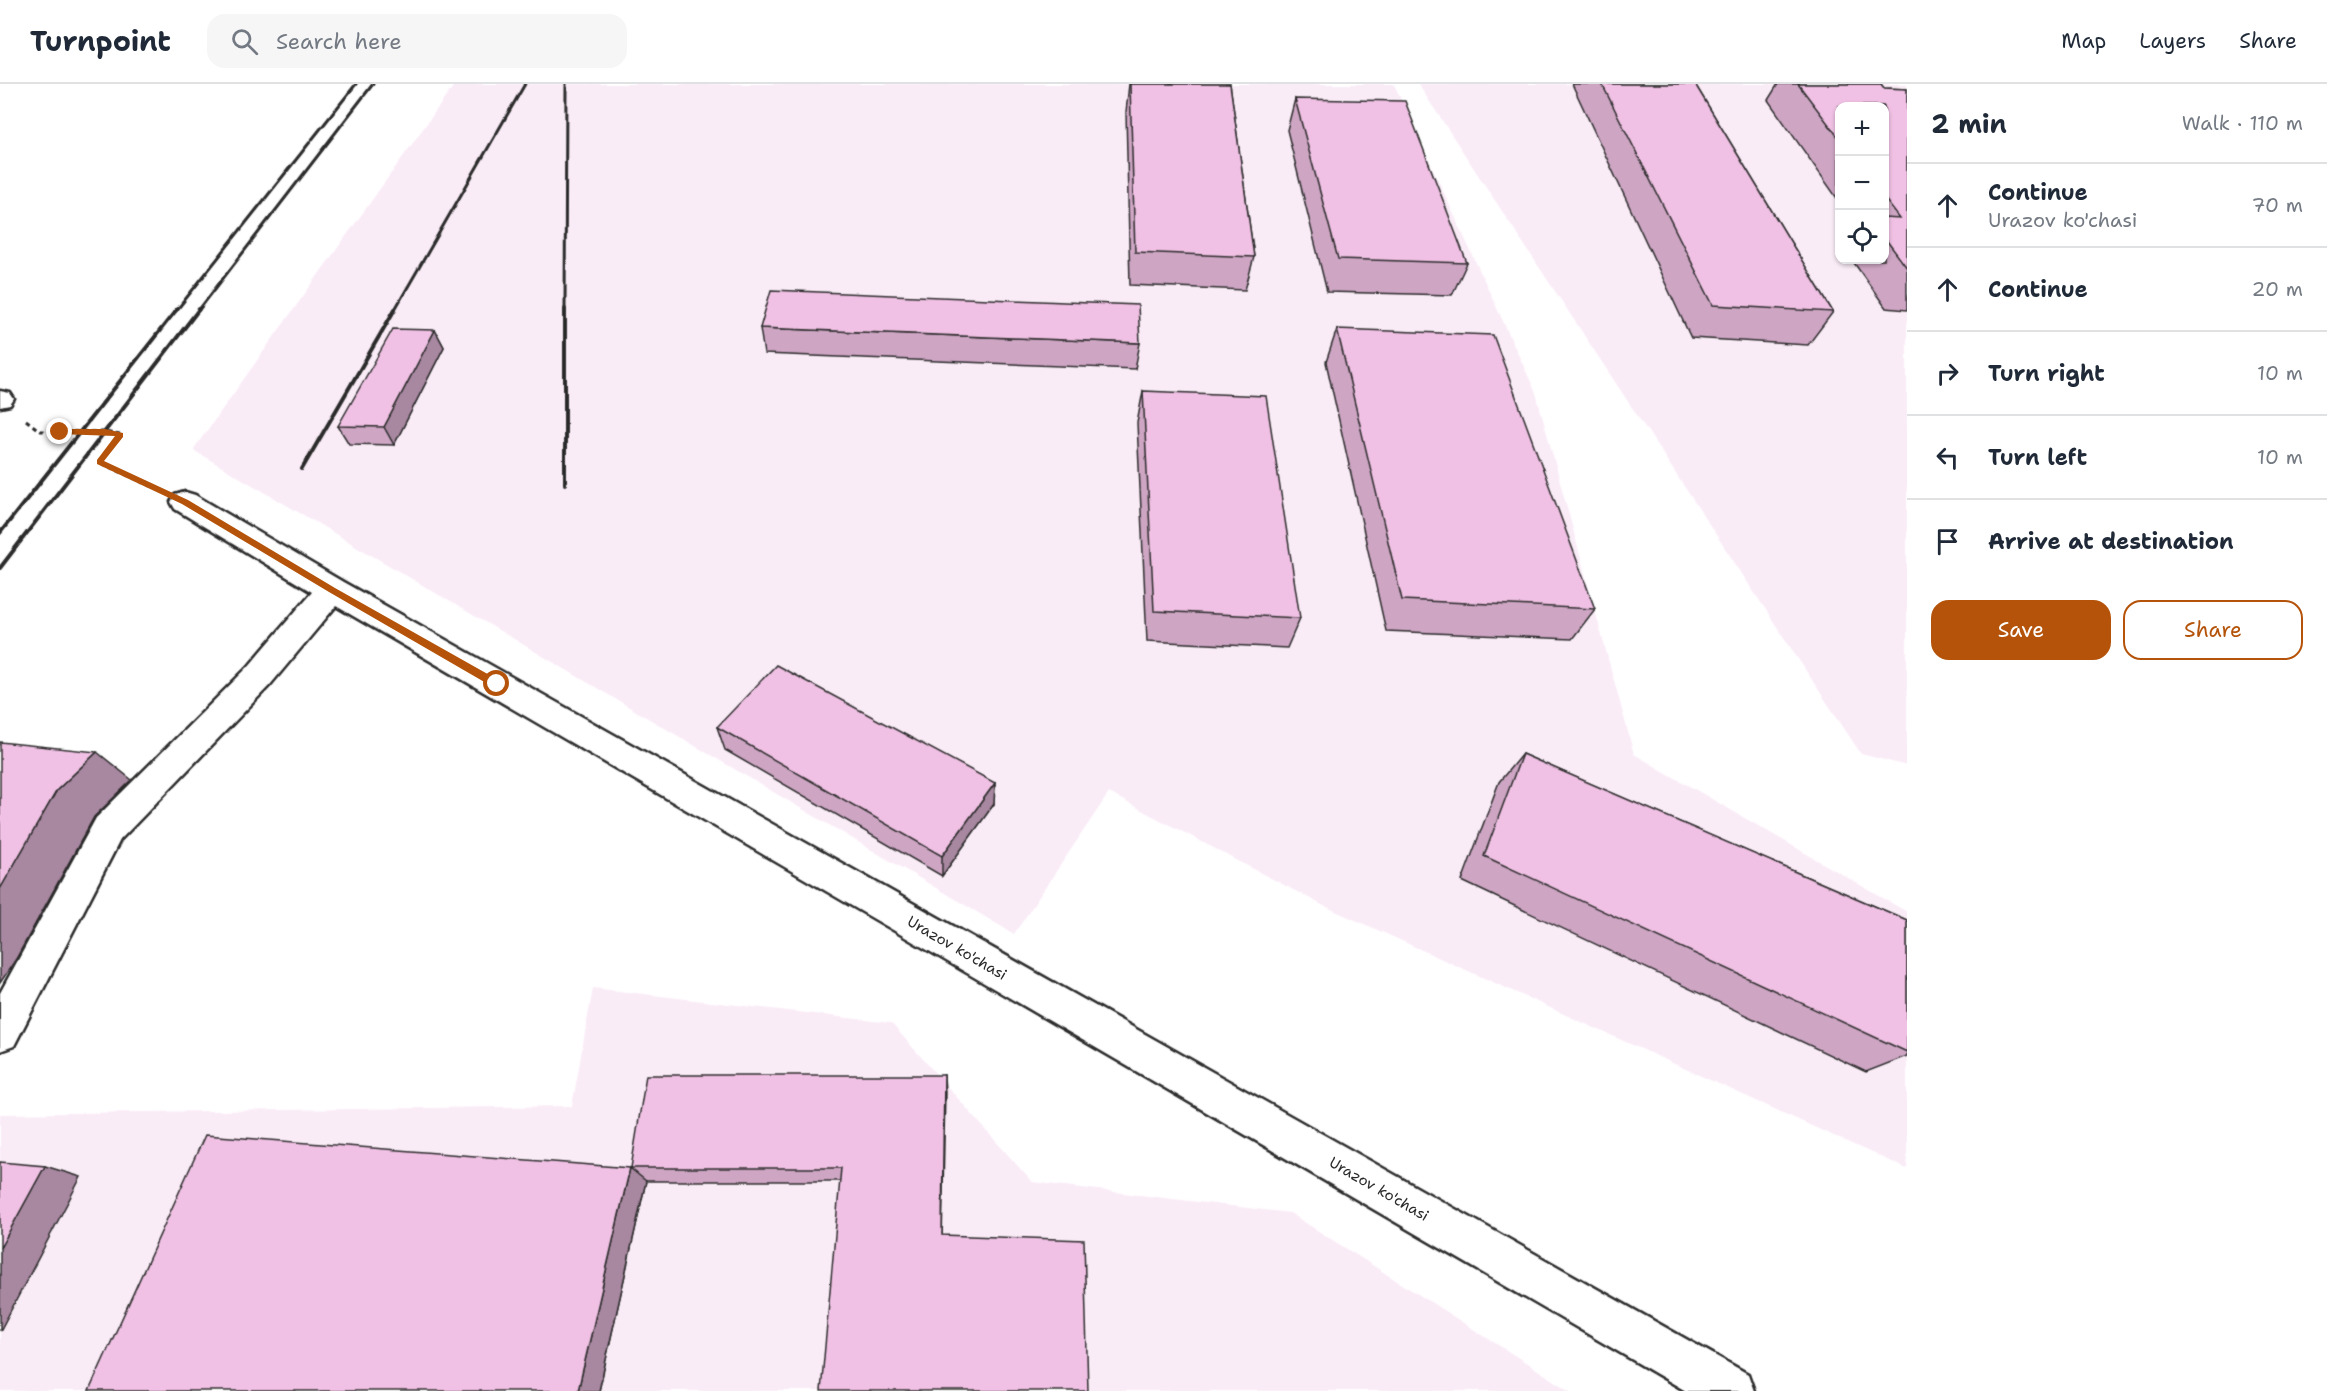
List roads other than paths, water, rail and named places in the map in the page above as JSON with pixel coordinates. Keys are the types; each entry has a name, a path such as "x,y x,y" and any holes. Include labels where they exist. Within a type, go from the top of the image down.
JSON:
{"street":[{"name":"Urazov ko'chasi","path":"185,502 332,590 1731,1391"},
{"path":"0,1032 108,829 259,676 332,590"}],"railway":[{"path":"176,311 356,84"},
{"path":"198,311 373,84"},
{"path":"394,311 525,84"},
{"path":"565,311 566,84"},
{"path":"0,533 177,309"},
{"path":"0,568 199,309"},
{"path":"302,469 395,309"},
{"path":"565,311 565,484"}]}
